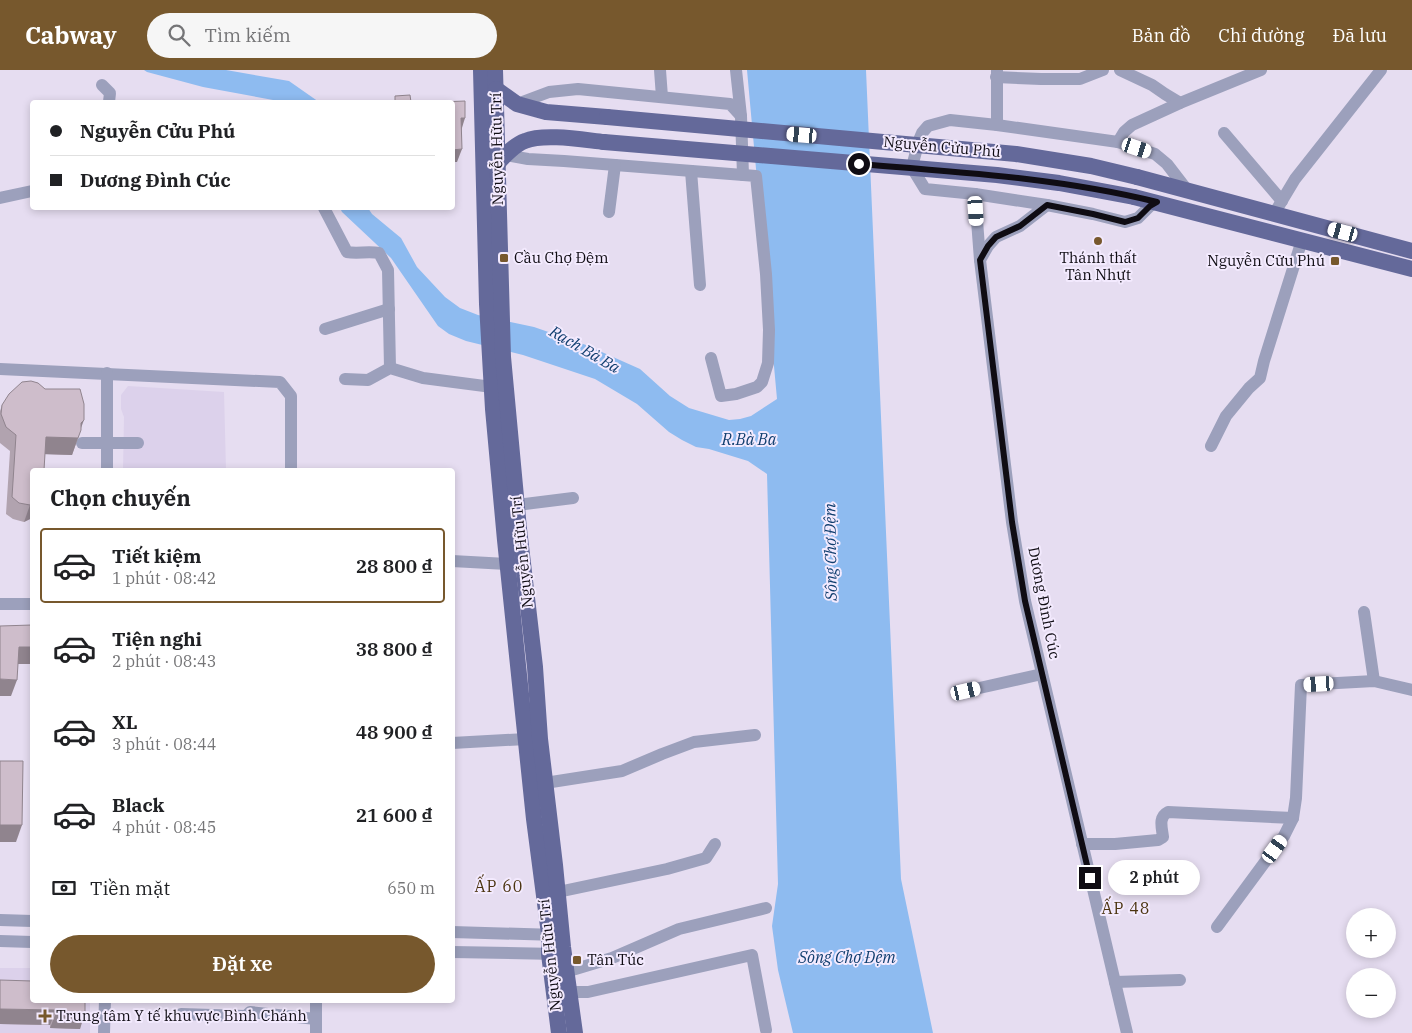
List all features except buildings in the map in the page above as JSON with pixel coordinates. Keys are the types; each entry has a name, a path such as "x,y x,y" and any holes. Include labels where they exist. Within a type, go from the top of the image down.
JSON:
{"main road":[{"name":"Nguyễn Hữu Trí","path":"481,70 496,357 517,505 527,667 526,739 534,819 556,935"},
{"name":"Nguyễn Hữu Trí","path":"494,304 501,159 495,70"},
{"name":"Nguyễn Cửu Phú","path":"496,89 517,104 546,112 1016,154 1091,166 1187,190 1278,207 1412,251"},
{"name":"Nguyễn Cửu Phú","path":"501,159 525,141 545,137 1059,183 1157,202 1412,269"},
{"path":"1269,232 1278,207"},
{"name":"Nguyễn Hữu Trí","path":"496,357 492,387 492,409 507,564 540,739 558,892 556,935 561,992 559,1033"},
{"name":"Nguyễn Hữu Trí","path":"561,992 575,1033"}],"street":[{"path":"660,70 662,97"},
{"path":"736,70 741,116 743,175"},
{"path":"997,125 997,73 1041,80 1080,79 1104,70"},
{"path":"1120,70 1152,85 1180,103"},
{"path":"1118,142 1124,132 1132,125 1248,73 1261,70"},
{"path":"1224,133 1278,207 1295,179 1381,70"},
{"path":"102,85 110,93 109,100"},
{"path":"517,104 549,92 578,90 730,104 741,116"},
{"path":"1157,202 1138,218 1125,222 1047,205 975,194 925,189 914,170 913,163 919,140 928,126 950,120 1118,142 1155,154 1168,164 1187,190"},
{"path":"501,159 615,164 756,176 766,274 769,330 768,363 762,382 757,386 736,394 721,396 711,358"},
{"path":"609,212 615,164"},
{"path":"691,171 700,285"},
{"path":"0,198 30,191"},
{"name":"Dương Đình Cúc","path":"975,194 980,260 1012,522 1025,601 1127,1033"},
{"path":"980,260 996,237 1020,226 1047,205"},
{"path":"325,210 346,252 354,254 379,253 388,270 390,368"},
{"path":"1211,446 1226,416 1249,388 1260,378 1302,240"},
{"path":"325,329 388,310"},
{"path":"345,379 368,380 390,368 423,378 492,387"},
{"path":"0,369 280,382 291,396 291,468"},
{"path":"107,373 107,468"},
{"path":"82,443 138,443"},
{"path":"517,505 573,498"},
{"path":"455,561 507,564"},
{"path":"0,604 30,604"},
{"path":"1364,612 1374,682"},
{"path":"966,691 1042,674"},
{"path":"1217,927 1284,836 1292,818 1296,798 1301,685 1374,682 1412,690"},
{"path":"545,783 622,771 694,742 754,735"},
{"path":"455,743 526,739"},
{"path":"1082,844 1115,844 1158,840 1163,837 1162,818 1168,812 1292,818"},
{"path":"558,892 667,869 706,858 715,844"},
{"path":"559,974 612,958 679,929 766,908"},
{"path":"0,920 30,921"},
{"path":"455,932 556,935"},
{"path":"0,941 30,942"},
{"path":"455,952 557,954"},
{"path":"561,992 588,992 752,955 766,1030"},
{"path":"1115,982 1180,980"},
{"path":"104,1003 104,1033"},
{"path":"316,1003 316,1033"},
{"path":"181,1014 246,1016 250,1012 316,1019"}],"shaded area":[{"path":"128,386 224,392 226,468 123,468 124,417 121,409 121,395"},
{"name":"Trung tâm Y tế khu vực Bình Chánh","path":"0,968 30,968 30,1003 90,1003 90,1033 0,1033"}],"water":[{"path":"144,70 226,70 289,81 316,100 273,100 203,87"},
{"name":"Sông Chợ Đệm","path":"747,70 866,70 901,879 933,1033 793,1033 778,970 772,926 778,884 767,474 748,461 696,447 682,440 669,432 637,404 595,379 523,355 466,341 449,334 438,326 391,258 341,210 369,210 401,238 417,267 445,297 460,308 478,315 534,327 586,345 640,369 670,396 689,408 729,420 740,419 751,416 777,399"}],"place":[{"name":"Thánh thất Tân Nhựt","path":"1098,241"},
{"name":"Cầu Chợ Đệm","path":"504,258"},
{"name":"Nguyễn Cửu Phú","path":"1335,261"},
{"name":"Tân Túc","path":"577,960"},
{"name":"Trung tâm Y tế khu vực Bình Chánh","path":"45,1016"}],"district":[{"name":"ẤP 60","path":"499,886"},
{"name":"ẤP 48","path":"1126,908"}],"route":[{"path":"859,164 1059,183 1157,202 1138,218 1125,222 1047,205 1020,226 996,237 980,260 1012,522 1025,601 1090,878"}],"water label":[{"name":"Rạch Bà Ba","path":"585,349"},
{"name":"R.Bà Ba","path":"749,439"}]}
